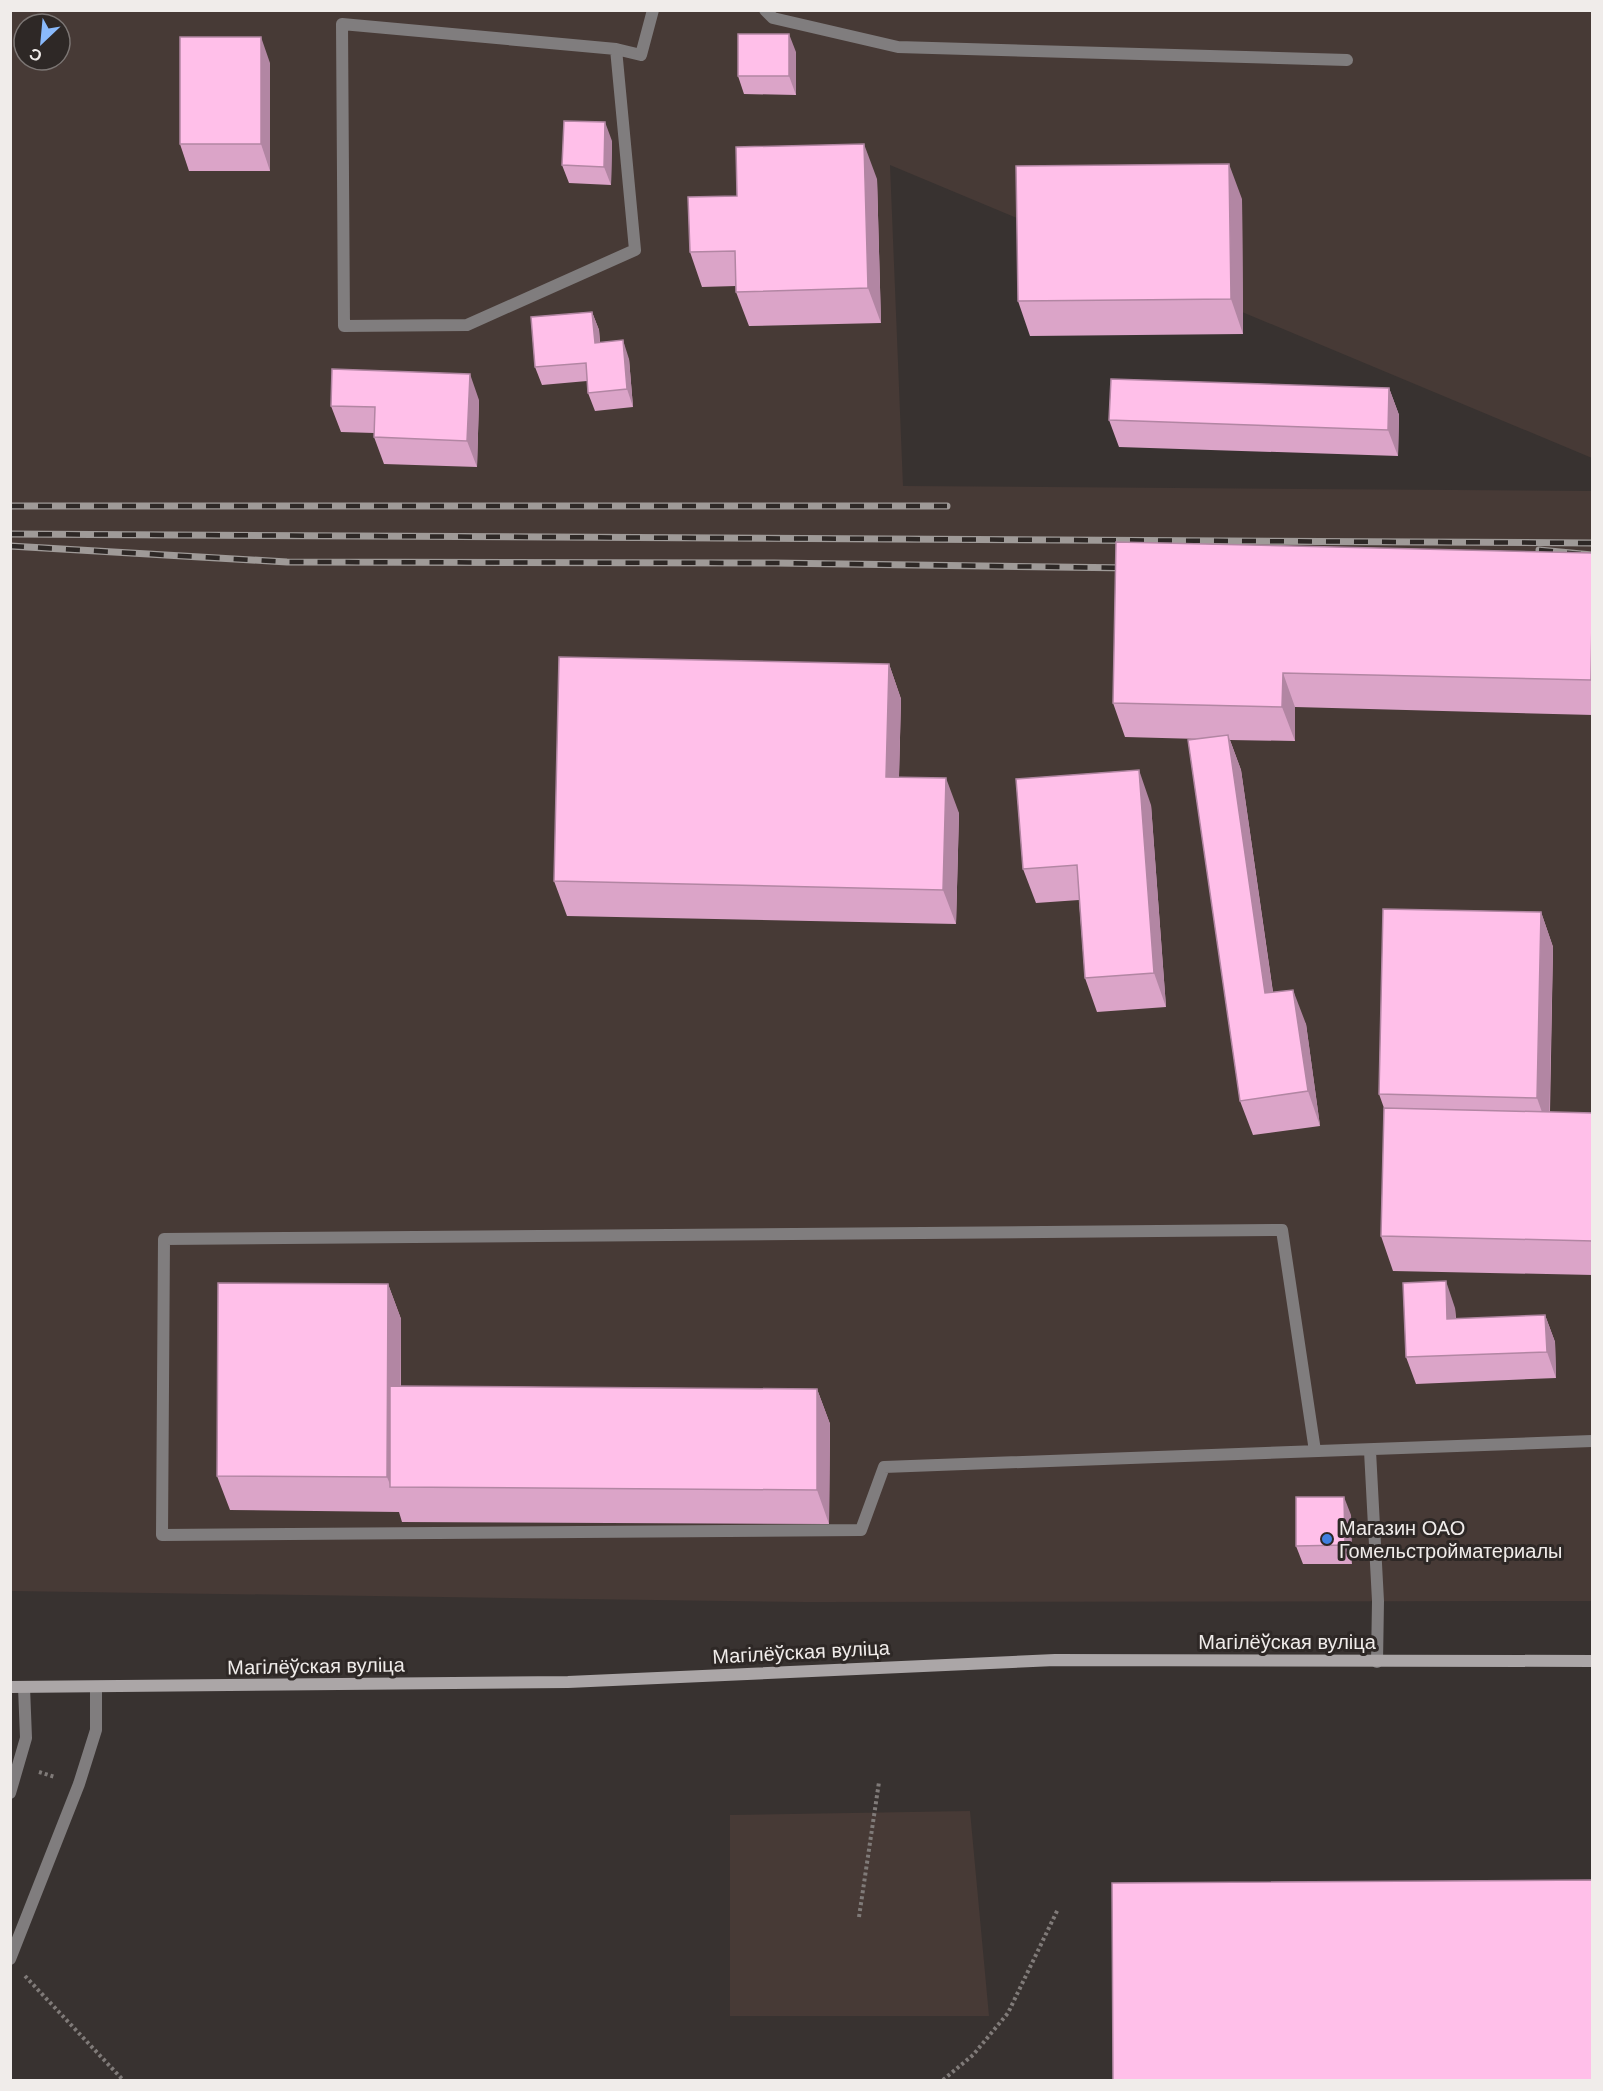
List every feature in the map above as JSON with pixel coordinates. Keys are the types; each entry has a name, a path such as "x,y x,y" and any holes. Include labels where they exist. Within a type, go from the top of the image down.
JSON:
{"street":[{"path":"616,50 635,250 467,325 344,326 342,24 616,50 641,55 653,10"},
{"path":"765,10 773,18 898,47 1347,60"},
{"path":"1315,1451 1282,1230 164,1239 162,1534 861,1530 884,1467 1593,1442"},
{"path":"1370,1451 1378,1601 1377,1662"},
{"name":"Магілёўская вуліца","path":"10,1687 568,1682 1055,1660 1593,1661"},
{"path":"10,1793 26,1738 24,1687"},
{"path":"15,1964 80,1784 96,1730 96,1688"}],"path":[{"path":"859,1917 879,1782"},
{"path":"943,2080 973,2055 1008,2013 1058,1909"},
{"path":"15,1964 123,2080"}],"shaded area":[{"path":"11,11 1592,11 1592,458 890,165 903,486 1592,491 1592,1601 806,1602 11,1591"},
{"path":"970,1811 989,2016 730,2016 730,1815"}],"building":[{"path":"738,34 789,34 789,76 738,76"},
{"path":"180,37 261,37 261,144 180,144"},
{"path":"564,121 605,122 604,167 562,165"},
{"path":"864,144 868,288 736,292 735,251 690,252 688,197 737,196 736,147"},
{"path":"1229,164 1231,299 1018,301 1016,166"},
{"path":"592,312 595,343 623,340 627,389 588,393 586,363 535,367 531,317"},
{"path":"332,369 470,374 467,441 374,437 375,407 331,406"},
{"path":"1111,379 1389,388 1388,430 1109,420"},
{"path":"1116,542 1593,553 1591,680 1283,673 1282,707 1113,703"},
{"path":"559,657 889,664 886,777 946,778 943,890 554,881"},
{"path":"1228,735 1265,993 1293,990 1308,1091 1240,1101 1188,740"},
{"path":"1139,770 1154,973 1085,978 1077,865 1023,869 1016,779"},
{"path":"1383,909 1541,912 1537,1098 1379,1094"},
{"path":"1384,1108 1593,1113 1593,1241 1381,1236"},
{"path":"1446,1281 1447,1319 1545,1315 1547,1352 1406,1357 1403,1283"},
{"path":"218,1283 388,1284 387,1477 217,1476"},
{"path":"390,1386 817,1389 817,1490 390,1487"},
{"path":"1296,1497 1344,1497 1345,1545 1296,1546"},
{"path":"1593,1880 1593,2080 1113,2080 1112,1883"}],"railway":[{"path":"10,506 947,506"},
{"path":"10,534 1592,543"},
{"path":"10,546 287,562 774,563 1132,568"},
{"path":"1539,550 1592,555"}],"place":[{"name":"Магазин ОАО Гомельстройматериалы","path":"1327,1539"}]}
